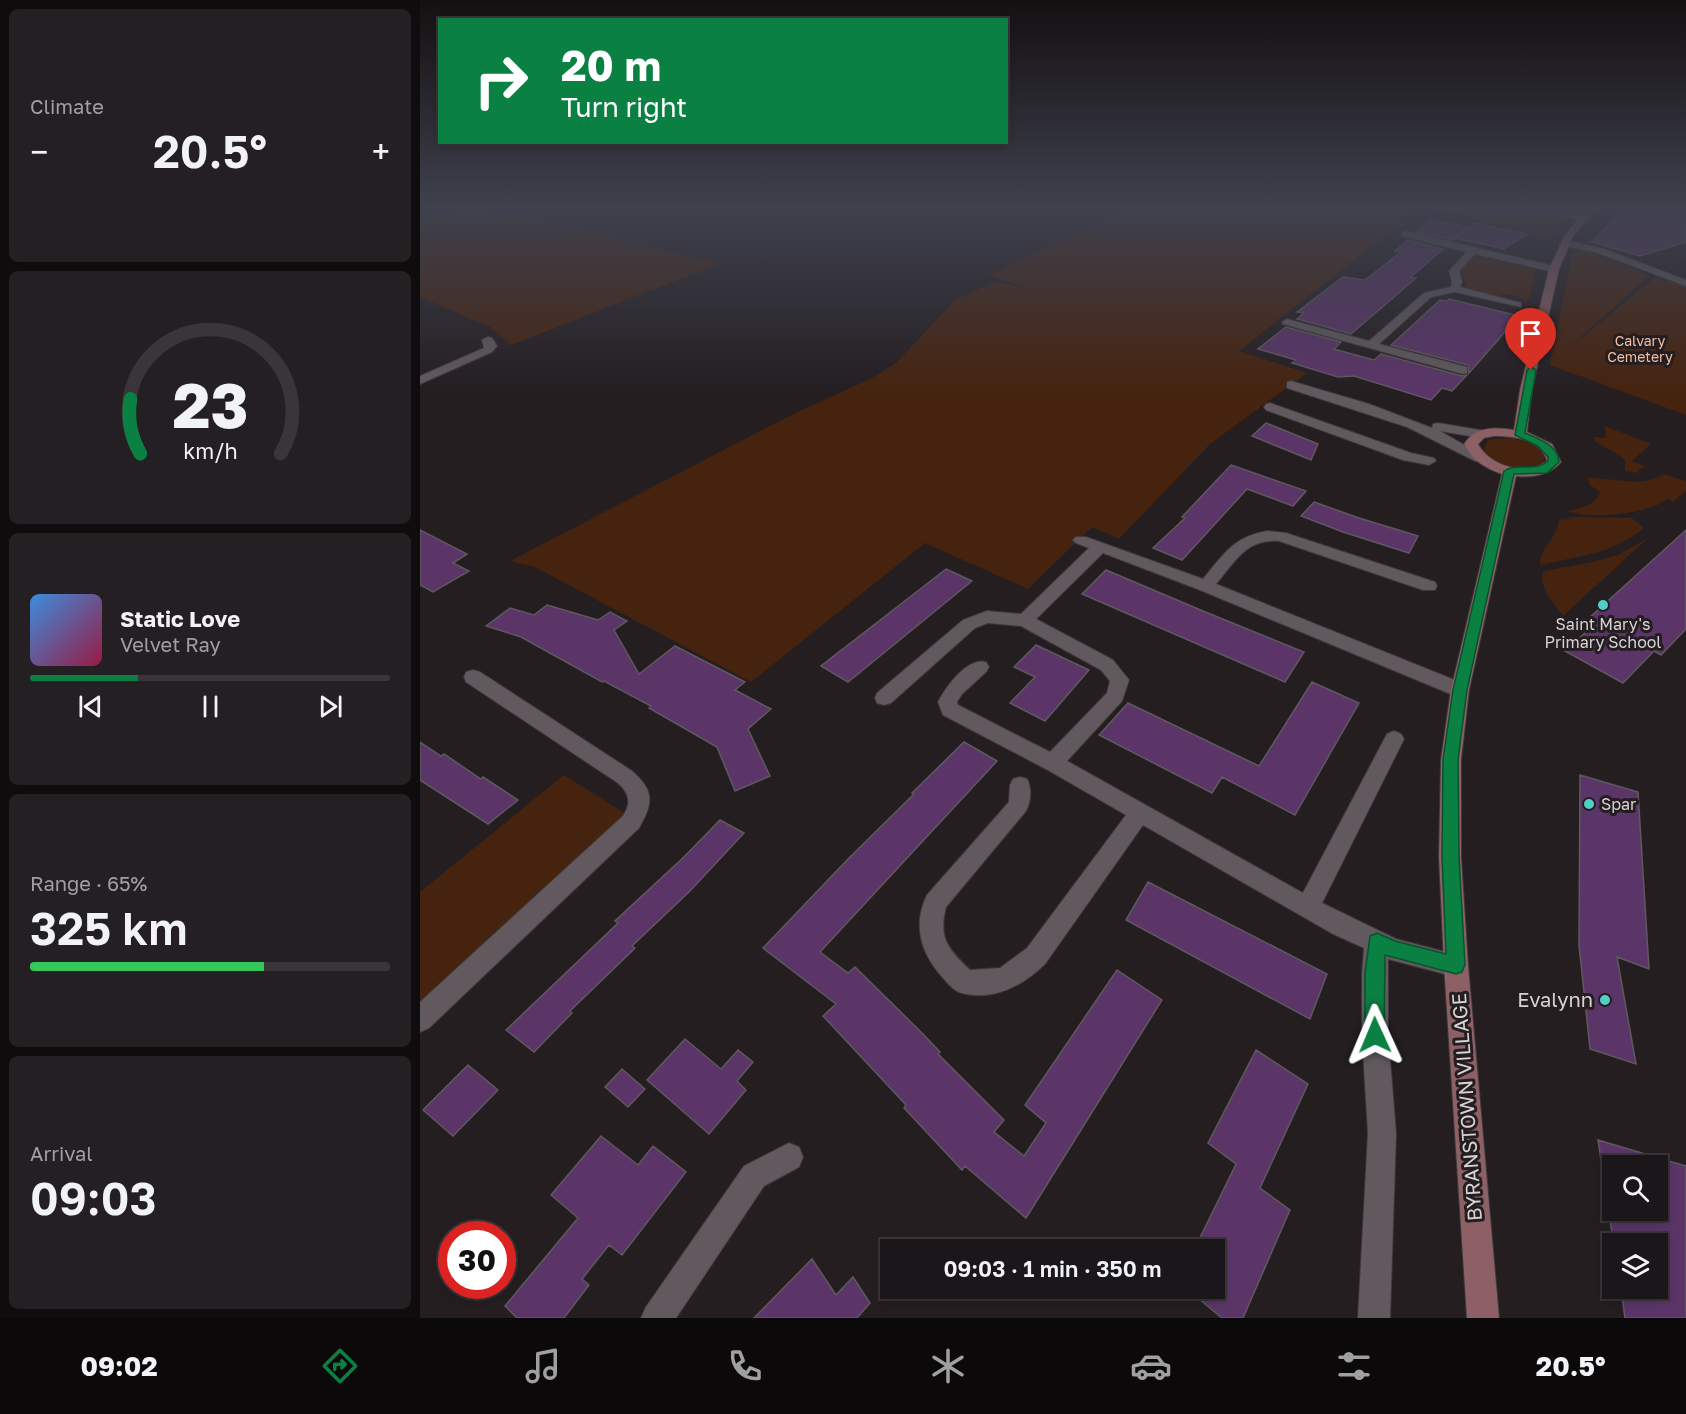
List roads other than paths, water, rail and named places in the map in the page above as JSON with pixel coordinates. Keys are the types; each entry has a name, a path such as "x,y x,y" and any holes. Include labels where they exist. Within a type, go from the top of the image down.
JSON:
{"street":[{"path":"1455,270 1457,282 1455,289"},
{"path":"1520,435 1526,390 1554,270"},
{"path":"1650,270 1686,283"},
{"path":"1371,345 1428,295 1455,289 1517,305"},
{"path":"1287,322 1463,370"},
{"path":"420,380 488,350 491,346 488,340"},
{"path":"1291,385 1326,411 1408,457 1430,461"},
{"path":"1270,407 1404,420 1481,434 1498,432 1520,435 1542,444 1553,456 1554,462 1543,471 1510,471 1480,458 1447,438 1404,420"},
{"path":"1480,458 1473,451 1471,444 1474,438 1481,434"},
{"name":"BYRANSTOWN VILLAGE","path":"1483,1318 1456,965 1450,856 1451,760 1460,690 1510,471"},
{"path":"1206,585 1240,545 1265,534 1281,537 1429,586"},
{"path":"1081,540 1206,585 1460,690"},
{"path":"1024,620 1100,547"},
{"path":"884,698 969,624 987,617 1024,620 1107,665 1120,680 1115,696 1053,763"},
{"path":"980,667 955,689 947,702 950,710 1053,763 1341,926 1394,950 1456,965"},
{"path":"420,1019 624,830 637,813 640,804 637,788 625,777 473,677"},
{"path":"1308,907 1394,739"},
{"path":"1020,785 1019,805 935,902 929,921 933,946 964,981 983,985 1002,981 1022,970 1036,956 1140,812"},
{"path":"1374,1318 1382,1133 1375,1035 1374,973 1377,942"},
{"path":"657,1318 754,1176 789,1157"}],"place":[{"name":"Saint Mary's Primary School","path":"1603,605"},
{"name":"Spar","path":"1589,804"},
{"name":"Evalynn","path":"1605,1000"}],"park label":[{"name":"Calvary Cemetery","path":"1640,350"}]}
